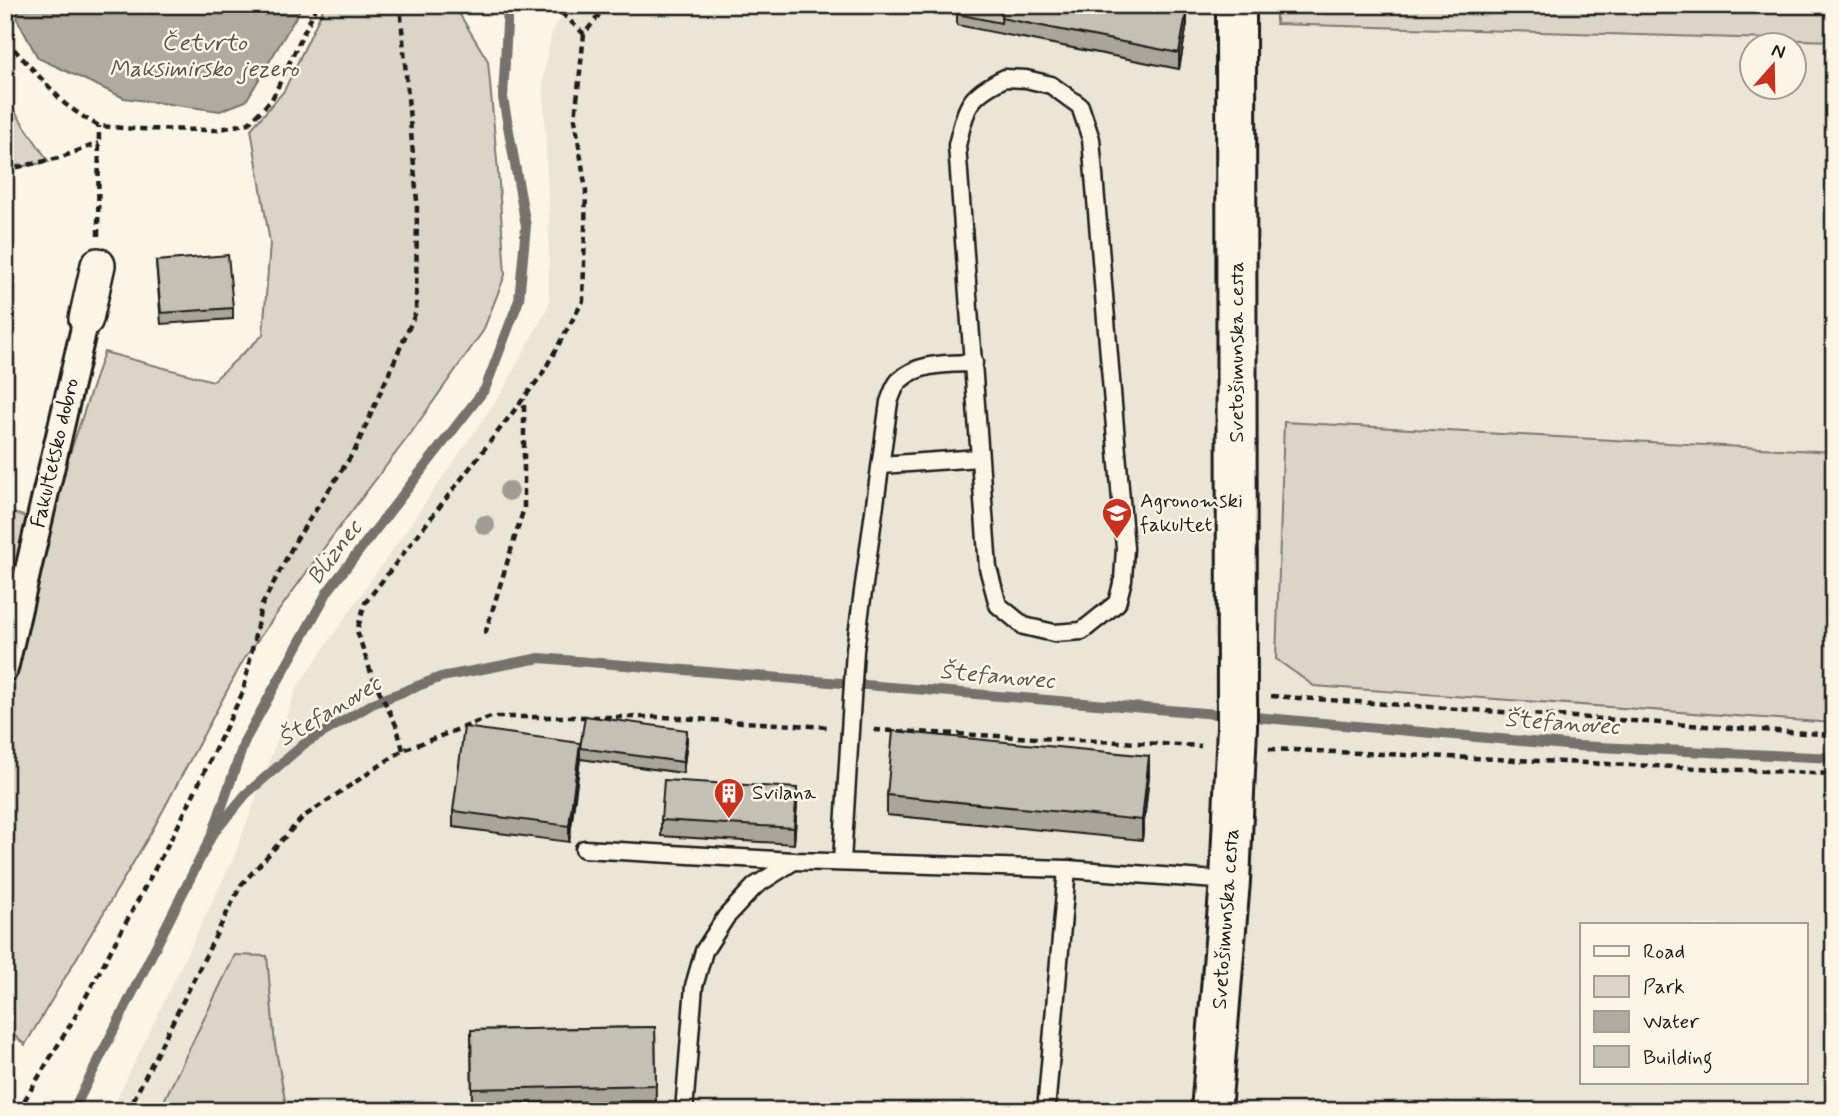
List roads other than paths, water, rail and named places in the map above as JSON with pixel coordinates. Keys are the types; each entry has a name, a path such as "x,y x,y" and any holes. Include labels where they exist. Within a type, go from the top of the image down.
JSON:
{"street":[{"name":"Svetošimunska cesta","path":"1211,1111 1243,717 1236,5"},
{"path":"86,319 98,265"},
{"name":"Fakultetsko dobro","path":"5,669 86,319"}],"lane":[{"path":"1005,78 1026,79 1051,85 1080,106 1091,139 1125,548 1123,580 1117,603 1103,617 1082,631 1054,634 1024,626 998,605 988,568 979,458 957,145 967,106 983,88 1005,78"},
{"path":"842,861 855,650 889,402 897,382 911,373 934,365 974,363"},
{"path":"881,465 979,458"},
{"path":"584,849 794,861 1067,869 1230,881"},
{"path":"684,1111 694,986 704,951 726,917 755,886 794,861"},
{"path":"1046,1111 1067,869"}],"water":[{"name":"Četvrto Maksimirsko jezero","path":"20,5 303,5 246,101 220,111 124,98 38,58 17,19"}],"waterway":[{"name":"Bliznec","path":"73,1111 212,835 245,740 328,591 485,389 519,300 526,226 503,98 508,5"},
{"name":"Štefanovec","path":"212,835 246,794 304,744 374,703 441,677 540,658 1229,715"},
{"name":"Štefanovec","path":"1244,716 1577,746 1834,758"}],"place":[{"name":"Agronomski fakultet","path":"1117,540"},
{"name":"Svilana","path":"729,820"}]}
